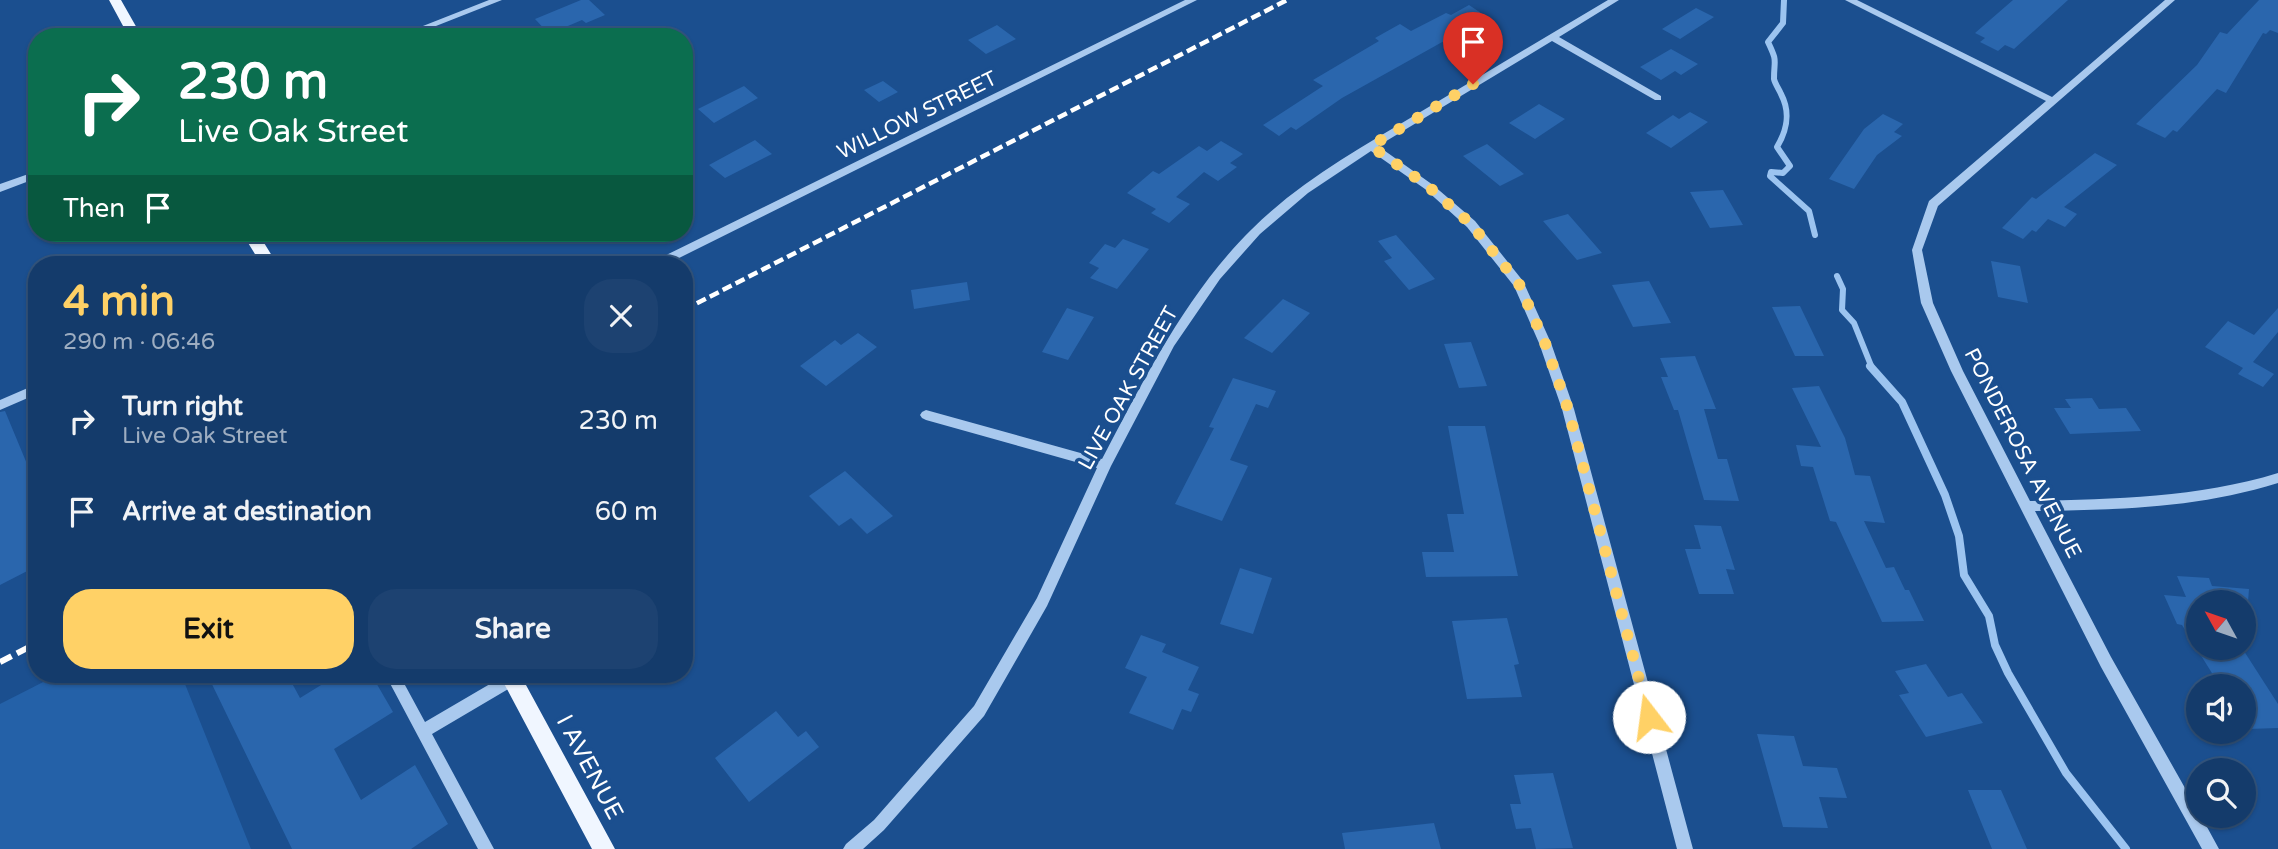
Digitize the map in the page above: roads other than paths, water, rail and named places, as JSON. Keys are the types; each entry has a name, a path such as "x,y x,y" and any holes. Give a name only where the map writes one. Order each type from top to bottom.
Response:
{"main road":[{"path":"115,0 131,28"},
{"name":"I AVENUE","path":"514,683 604,849"}],"street":[{"path":"423,28 497,0"},
{"name":"WILLOW STREET","path":"674,256 1192,0"},
{"name":"LIVE OAK STREET","path":"851,849 879,825 979,711 1042,602 1105,465 1170,343 1216,276 1256,231 1304,191 1371,146 1614,0"},
{"path":"1850,0 2051,100"},
{"name":"PONDEROSA AVENUE","path":"2170,0 1933,204 1917,250 1927,303 1957,371 2106,662 2211,849"},
{"path":"1552,37 1658,98"},
{"path":"1371,146 1429,187 1471,224 1519,284 1545,343 1568,409 1605,558 1685,849"},
{"path":"0,188 28,177"},
{"path":"0,405 28,393"},
{"path":"926,415 1105,465"},
{"path":"2026,506 2175,502 2250,488 2278,478"},
{"path":"398,683 486,849"},
{"path":"423,731 501,683"}],"waterway":[{"path":"1784,0 1783,23 1768,42 1774,57 1774,79 1787,115 1777,147 1790,166 1783,173 1771,172 1770,176 1809,211 1815,235"},
{"path":"1837,276 1843,289 1842,310 1854,323 1872,368"},
{"path":"1870,366 1902,402 1945,495 1959,536 1964,575 1989,616 1995,645 2008,673 2066,773 2126,849"}],"railway":[{"path":"693,305 1287,0"},
{"path":"0,662 28,648"}]}
